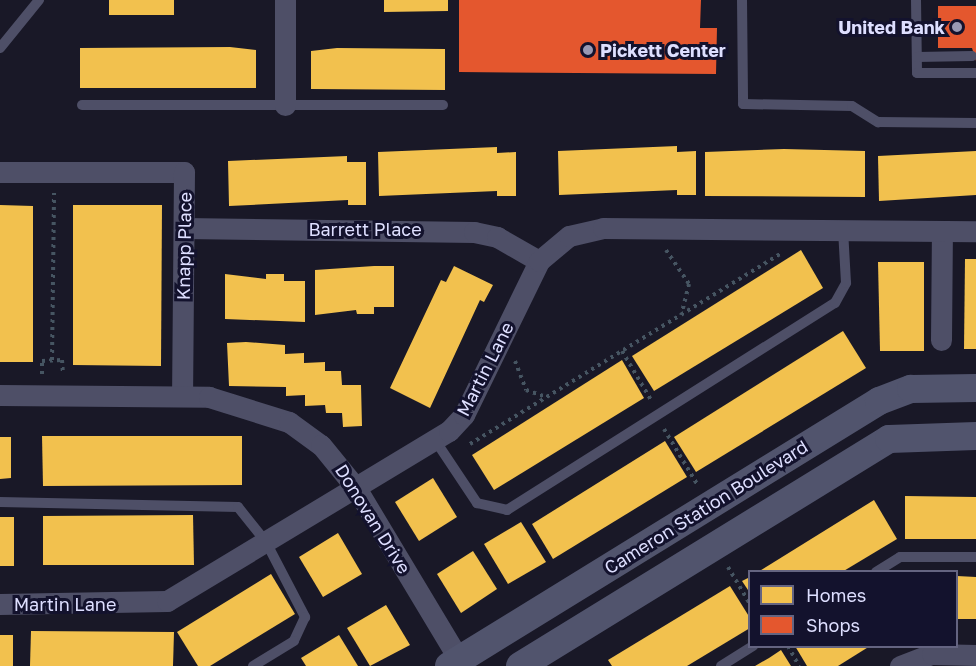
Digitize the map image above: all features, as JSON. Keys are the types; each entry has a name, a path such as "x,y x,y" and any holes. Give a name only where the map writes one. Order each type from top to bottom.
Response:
{"street":[{"path":"285,0 285,105"},
{"name":"Knapp Place","path":"0,172 184,172 182,396"},
{"name":"Barrett Place","path":"184,228 474,232 539,261"},
{"name":"Martin Lane","path":"0,604 156,604 266,542 435,440 464,415 539,261 553,245 588,230 646,228 976,231"},
{"path":"941,340 942,231"},
{"name":"Cameron Station Boulevard","path":"457,664 892,394 921,388 976,388"},
{"name":"Donovan Drive","path":"0,395 182,396 232,401 289,422 321,445 356,488 457,664"},
{"name":"Cameron Station Boulevard","path":"520,666 889,439 976,436"},
{"path":"900,666 919,651 976,655"}],"lane":[{"path":"0,48 39,0"},
{"path":"742,0 743,104 852,106 878,122 976,123"},
{"path":"916,0 917,74 976,73"},
{"path":"917,57 972,56"},
{"path":"82,105 443,105"},
{"path":"435,440 477,503 507,510 835,303 846,283 843,230"},
{"path":"0,502 225,503 249,514 304,609 305,623 294,640 253,666"},
{"path":"879,570 900,557 976,557"},
{"path":"721,666 750,648"}],"path":[{"path":"52,360 54,172"},
{"path":"646,228 687,278 681,315"},
{"path":"447,458 820,230"},
{"path":"509,323 518,377 526,390 546,397"},
{"path":"622,351 710,505"},
{"path":"42,361 63,360"},
{"path":"715,546 748,601"},
{"path":"789,648 799,666"}],"building: Homes":[{"path":"109,0 174,0 174,15 109,15"},
{"path":"384,0 448,0 448,11 384,12"},
{"path":"230,47 256,50 256,88 80,88 80,48"},
{"path":"337,48 445,49 445,90 311,89 311,51"},
{"path":"677,146 677,152 696,151 696,195 677,195 677,190 559,195 558,151"},
{"path":"497,147 497,153 516,152 516,196 497,196 497,191 379,196 378,152"},
{"path":"784,149 865,151 865,197 705,196 705,152"},
{"path":"976,151 976,195 879,201 878,156"},
{"path":"347,156 347,162 366,162 366,205 348,205 348,200 229,206 228,161"},
{"path":"0,205 33,206 33,362 0,362"},
{"path":"73,205 162,205 161,366 73,365"},
{"path":"801,250 823,288 654,391 632,356"},
{"path":"965,259 976,259 976,349 964,349"},
{"path":"878,262 924,262 924,351 880,351"},
{"path":"394,266 394,307 374,307 374,314 357,314 356,310 315,315 315,270"},
{"path":"454,266 493,285 484,302 480,300 430,408 390,388 441,280 446,282"},
{"path":"225,274 266,279 266,274 284,274 284,281 305,281 305,322 225,319"},
{"path":"843,331 866,368 696,472 674,437"},
{"path":"227,343 285,345 285,354 304,353 304,363 325,362 325,371 341,371 342,385 361,385 362,426 343,427 342,413 326,413 325,405 305,406 305,395 286,396 286,387 229,386"},
{"path":"622,360 644,398 494,490 472,455"},
{"path":"42,436 242,436 242,485 43,486"},
{"path":"0,437 11,437 11,478 0,479"},
{"path":"665,441 687,477 553,559 532,524"},
{"path":"433,478 457,517 419,541 395,502"},
{"path":"905,496 976,497 976,539 905,539"},
{"path":"874,500 897,539 845,570 761,570"},
{"path":"193,515 194,565 43,565 43,516"},
{"path":"0,517 14,517 14,566 0,566"},
{"path":"521,522 546,562 508,584 484,544"},
{"path":"338,533 362,574 323,597 299,557"},
{"path":"473,551 497,589 461,613 437,574"},
{"path":"271,574 295,614 210,666 198,666 177,632"},
{"path":"958,576 976,577 976,619 958,619"},
{"path":"748,578 748,590 742,581"},
{"path":"730,586 748,615 748,629 687,666 612,666 608,660"},
{"path":"386,605 410,645 370,666 347,628"},
{"path":"31,631 174,632 173,666 30,666"},
{"path":"0,635 13,635 13,666 0,666"},
{"path":"339,635 358,666 306,666 301,658"},
{"path":"796,648 867,648 838,666 807,666"},
{"path":"781,650 791,666 755,666 769,658"}],"building: Shops":[{"name":"Pickett Center","path":"459,0 701,0 700,28 717,28 716,74 459,72"},
{"name":"United Bank","path":"938,6 976,6 976,61 972,48 938,48"}],"place":[{"name":"United Bank","path":"957,27"},
{"name":"Pickett Center","path":"588,50"}]}
